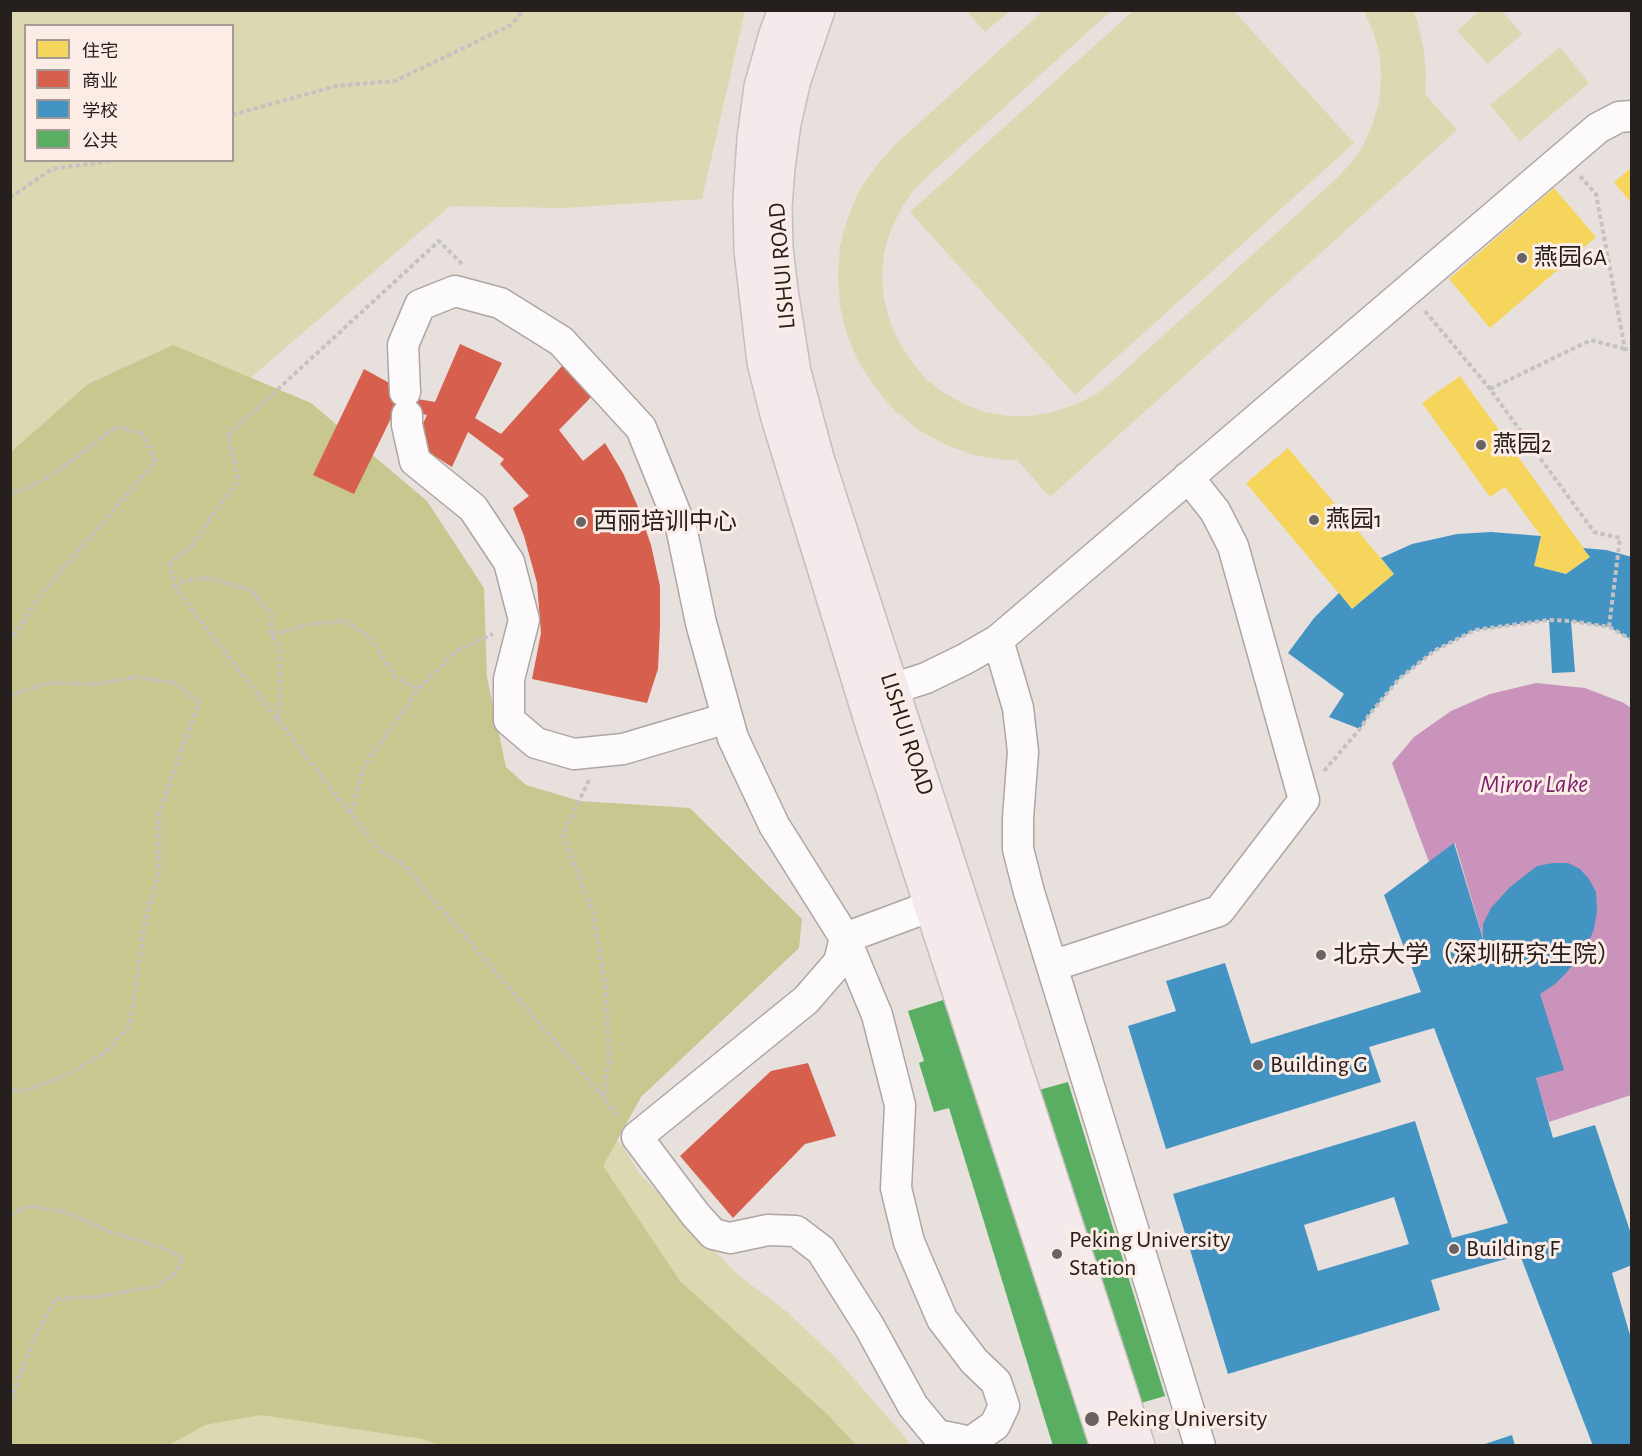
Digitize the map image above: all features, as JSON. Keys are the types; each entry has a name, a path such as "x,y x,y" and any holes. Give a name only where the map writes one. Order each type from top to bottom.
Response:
{"main road":[{"name":"LISHUI ROAD","path":"785,10 762,87 754,139 750,199 751,250 764,362 782,430 873,727 1107,1446"},
{"name":"LISHUI ROAD","path":"818,10 794,80 784,123 775,207 776,248 794,372 804,414 892,689 1138,1446"}],"street":[{"path":"892,689 926,678 998,640 1598,128 1618,117 1632,116"},
{"path":"727,718 623,749 574,754 536,743 509,720 509,679 524,620 509,562 473,508 415,461 407,425 403,345 420,305 455,291 500,303 561,341 641,428 681,527 701,623 733,738 774,825 845,938 877,1016 900,1105 896,1188 909,1242 942,1319 974,1361 996,1382 1004,1406 995,1425 971,1442 937,1435 913,1406 869,1326 821,1250 796,1231 768,1230 730,1238 713,1234 695,1214 637,1137 806,1000 839,962 845,938"},
{"path":"1052,966 1219,911 1304,800 1233,546 1215,511 1188,477"},
{"path":"998,640 1018,708 1023,752 1018,849 1029,892 1200,1446"},
{"path":"845,938 931,906"}],"path":[{"path":"234,114 336,86 395,81 511,25 524,10"},
{"path":"1564,157 1596,194 1626,350"},
{"path":"10,198 52,169 102,162"},
{"path":"470,272 439,241 228,435 238,481 192,546 170,563 175,588 379,850 403,864 637,1137"},
{"path":"1408,291 1490,389 1594,532 1620,538 1609,627"},
{"path":"1490,389 1591,340 1626,350 1632,348"},
{"path":"10,493 16,493 51,476 116,427 141,433 156,461 42,594 10,642"},
{"path":"175,588 183,581 208,578 251,590 272,615 271,635 279,645 278,720"},
{"path":"351,813 364,766 419,689 456,651 524,620"},
{"path":"1304,800 1312,785 1400,679 1434,651 1475,630 1549,620 1571,621 1609,627 1632,640"},
{"path":"271,635 312,624 345,621 371,638 396,678 419,689"},
{"path":"10,695 48,683 95,684 136,677 175,683 199,702 159,813 159,872 145,922 130,1025 106,1052 65,1076 24,1091 10,1090"},
{"path":"600,751 588,784 562,834 593,913 606,990 609,1059 603,1098"},
{"path":"10,1215 28,1206 62,1211 108,1231 160,1247 184,1258 176,1273 156,1286 96,1298 56,1299 36,1334 10,1401"}],"shaded area":[{"path":"1044,10 1111,11 912,192 890,232 884,254 882,277 884,299 899,342 911,361 926,379 944,393 985,412 1008,416 1031,416 1053,412 1095,395 1336,179 1352,162 1364,144 1379,101 1380,56 1364,11 1413,11 1424,49 1425,94 1457,130 1050,497 1017,460 974,455 946,445 919,430 895,411 876,389 859,363 847,335 840,306 838,276 840,246 848,217 860,189 877,165 896,144"},
{"path":"1501,10 1522,34 1488,64 1457,31 1480,11"},
{"path":"10,11 745,11 702,199 563,208 450,206 248,380 576,1092 624,1148 638,1172 739,1276 786,1311 835,1357 910,1445 11,1445"},
{"path":"967,11 1010,11 985,32"},
{"path":"1133,11 1234,11 1354,143 1075,395 910,212"},
{"path":"1560,47 1589,83 1520,141 1490,105"},
{"path":"173,345 311,403 427,501 484,588 487,677 506,767 526,785 580,801 690,808 802,919 799,948 641,1097 603,1166 680,1281 828,1415 856,1445 442,1446 422,1439 261,1415 205,1425 169,1445 11,1445 10,453 88,384"}],"water":[{"name":"Mirror Lake","path":"1536,683 1585,688 1631,708 1631,1095 1549,1122 1536,1079 1525,1081 1455,843 1429,862 1392,763 1414,737 1451,711 1490,694"}],"building: 住宅":[{"path":"1632,167 1632,204 1614,182"},
{"name":"燕园6A","path":"1554,188 1596,237 1490,328 1449,279"},
{"name":"燕园2","path":"1460,376 1590,557 1566,574 1534,566 1541,536 1505,487 1490,497 1422,403"},
{"name":"燕园1","path":"1288,448 1394,574 1352,609 1246,483"}],"building: 商业":[{"name":"西丽培训中心","path":"460,344 502,363 475,418 501,434 570,357 601,387 559,430 583,461 605,443 623,473 651,545 660,586 660,626 658,669 647,703 532,679 541,633 537,583 524,536 513,508 529,496 500,464 504,459 468,432 452,467 414,443 427,415 396,408 354,494 313,475 364,369 402,390 400,396 435,402"},
{"path":"808,1063 836,1136 805,1144 733,1218 680,1156 771,1071"}],"building: 学校":[{"path":"1491,532 1541,536 1534,566 1566,574 1590,557 1583,548 1606,550 1632,557 1632,640 1609,627 1571,621 1575,672 1552,673 1549,620 1475,630 1434,651 1399,679 1360,729 1329,717 1344,694 1288,653 1314,618 1339,593 1352,609 1394,574 1381,558 1412,544 1457,534"},
{"path":"1454,843 1483,939 1483,924 1491,908 1510,887 1537,866 1568,863 1580,869 1596,892 1597,911 1594,929 1588,944 1567,972 1540,994 1564,1070 1536,1078 1553,1138 1595,1125 1632,1237 1632,1265 1612,1273 1632,1342 1632,1446 1593,1446 1520,1255 1431,1280 1440,1310 1228,1374 1173,1194 1415,1121 1452,1238 1508,1223 1434,1028 1369,1047 1381,1082 1166,1149 1128,1026 1176,1011 1166,981 1225,963 1251,1044 1421,992 1384,895","holes":["1394,1197 1409,1244 1318,1271 1304,1225"]},
{"path":"1512,1435 1515,1446 1482,1446 1482,1445"}],"building: 公共":[{"name":"Peking University Station","path":"1004,981 1028,1093 1068,1082 1165,1396 1124,1408 1136,1446 1053,1446 949,1108 934,1112 919,1063 924,1061 908,1011"}],"place":[{"name":"燕园6A","path":"1522,258"},
{"name":"燕园2","path":"1481,445"},
{"name":"燕园1","path":"1314,520"},
{"name":"西丽培训中心","path":"581,522"},
{"name":"北京大学（深圳研究生院）","path":"1321,955"},
{"name":"Building G","path":"1258,1065"},
{"name":"Building F","path":"1454,1249"},
{"name":"Peking University Station","path":"1057,1254"},
{"name":"Peking University","path":"1092,1419"}]}
